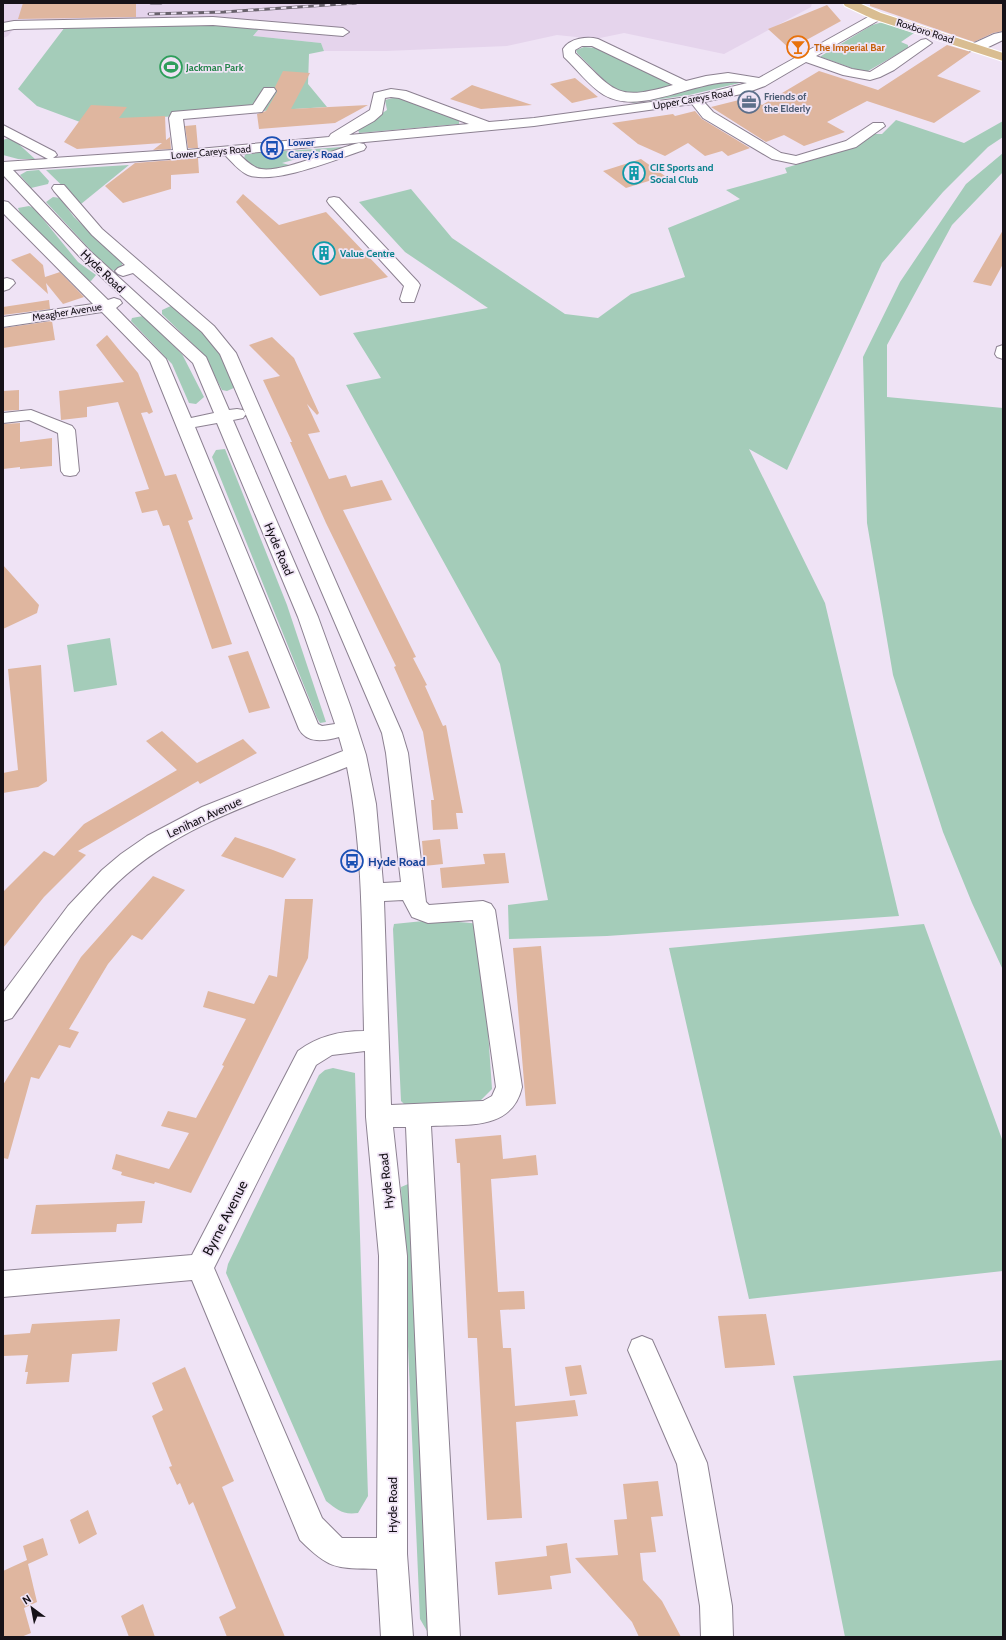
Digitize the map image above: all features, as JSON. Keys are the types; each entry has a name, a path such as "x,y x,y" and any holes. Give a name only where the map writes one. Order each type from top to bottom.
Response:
{"main road":[{"name":"Roxboro Road","path":"849,3 877,16 1003,58"}],"street":[{"name":"Upper Careys Road","path":"490,127 695,100 741,90 760,82 805,58 877,16"},
{"path":"6,25 213,21 311,31 343,32"},
{"path":"975,48 1002,36"},
{"path":"685,86 594,42 582,42 569,49 569,54 609,92 622,97 662,93 717,78 736,77 760,82"},
{"path":"805,58 858,74 870,76 882,71 926,43"},
{"path":"180,154 176,118 177,115 257,109 269,91"},
{"path":"330,141 377,112 379,96 391,93 401,94 490,127"},
{"path":"695,100 708,115 777,156 796,160 851,144 878,126"},
{"name":"Lower Careys Road","path":"3,166 228,151 490,127"},
{"path":"3,129 50,155"},
{"path":"228,151 247,168 255,172 268,173 298,167 360,146 365,144 364,138"},
{"name":"Hyde Road","path":"3,166 85,254 200,361 308,617 341,708 355,755 365,804 372,893 379,1117 393,1256 392,1554 397,1637"},
{"path":"59,188 97,232 208,329 228,353 392,734 397,754 415,906 420,913 428,914 483,910 509,1087 507,1099 499,1106 484,1112 379,1117"},
{"path":"334,201 412,285 408,299"},
{"path":"3,205 158,359 309,729 320,734 334,731"},
{"path":"109,276 136,267"},
{"name":"Meagher Avenue","path":"3,322 171,297"},
{"path":"185,424 253,410"},
{"path":"3,418 30,415 66,430 70,471"},
{"name":"Lenihan Avenue","path":"3,1011 75,916 97,890 128,860 161,837 201,816 355,755"},
{"path":"372,893 413,890"},
{"name":"Byrne Avenue","path":"3,1284 200,1268 307,1058 316,1050 330,1044 376,1041"},
{"path":"418,1116 444,1637"},
{"path":"200,1268 311,1529 330,1548 341,1553 392,1554"},
{"path":"642,1350 692,1463 716,1606 717,1637"}],"shaded area":[{"path":"3,3 812,3 811,7 724,54 624,33 595,39 557,35 507,46 386,51 324,51 321,43 253,36 259,29 211,24 14,28 8,36 3,38"}],"green space":[{"path":"883,22 914,33 901,42 908,45 908,48 868,71 860,71 821,57 872,25"},
{"name":"Jackman Park","path":"211,24 259,29 253,36 321,43 324,51 309,54 308,84 327,107 80,122 37,106 18,89 65,27"},
{"path":"584,47 597,48 673,84 670,87 628,95 615,91 577,53 576,50"},
{"path":"711,82 744,82 689,95 633,103 628,100"},
{"path":"397,97 459,119 459,124 359,133 358,129 387,110 385,100"},
{"path":"896,120 964,143 1003,121 1003,137 988,147 943,192 882,263 787,470 749,449 825,603 899,916 607,936 509,939 508,905 548,900 500,664 346,385 381,378 353,333 488,308 405,252 359,202 411,189 452,238 565,314 598,318 631,294 685,277 668,228 740,199 726,190 787,173 785,168 846,150 873,134 882,134"},
{"path":"11,137 35,159 18,159 3,155 3,140"},
{"path":"342,147 342,152 336,154 325,151 282,163 293,166 260,171 244,159 245,154"},
{"path":"1003,153 1003,172 952,225 887,345 887,397 1003,408 1003,970 972,903 943,832 893,675 867,523 863,357 900,282 966,184"},
{"path":"129,165 81,204 46,170"},
{"path":"39,170 49,181 48,184 31,188 20,175 27,171"},
{"path":"53,197 60,198 74,217 122,263 122,268 115,271 107,268 46,202"},
{"path":"29,206 34,208 78,262 96,275 91,281 84,280 20,213 18,208"},
{"path":"173,305 220,348 236,387 227,391 222,390 204,355 162,314 162,310"},
{"path":"143,316 182,354 204,397 196,404 189,403 172,364 131,321 132,318"},
{"path":"225,449 287,605 326,722 320,723 317,718 212,457 216,450"},
{"path":"110,638 117,685 74,692 67,645"},
{"path":"433,920 475,924 482,944 492,1089 479,1102 405,1105 401,1101 393,929 394,924"},
{"path":"924,924 1003,1142 1003,1271 749,1299 669,948"},
{"path":"333,1068 355,1073 368,1496 358,1513 340,1511 326,1501 226,1273 228,1264 319,1075 325,1070"},
{"path":"413,1182 437,1620 427,1631 420,1619 401,1187"},
{"path":"1003,1360 1003,1637 845,1637 793,1376"}],"building":[{"path":"23,3 136,3 136,17 18,19"},
{"path":"1003,3 1003,31 993,33 974,42 870,6 870,4"},
{"path":"827,5 841,21 790,49 768,29"},
{"path":"947,45 971,52 937,76 981,91 934,123 867,101 827,122 845,132 804,146 784,135 766,142 711,107 751,97 762,105 819,71 878,90"},
{"path":"283,71 310,73 291,109 368,105 335,123 259,129 257,114 266,111 277,92 275,87"},
{"path":"575,78 598,97 572,103 550,84"},
{"path":"472,85 532,105 481,109 450,99"},
{"path":"91,105 127,107 119,118 165,116 166,140 170,137 171,149 153,150 162,143 77,149 64,142"},
{"path":"695,111 702,119 750,148 728,156 722,151 705,156 688,143 665,156 638,144 612,123 673,114 675,116"},
{"path":"196,125 198,148 188,148 185,126"},
{"path":"198,158 199,173 171,175 171,189 123,203 105,186 135,163"},
{"name":"CIE Sports and Social Club","path":"641,159 665,176 626,188 603,171"},
{"name":"Value Centre","path":"243,194 279,225 326,212 388,277 320,296 236,202"},
{"path":"1003,230 1003,264 991,286 973,282"},
{"path":"30,253 43,265 45,277 60,272 84,297 63,304 46,283 48,294 11,260"},
{"path":"49,300 50,309 3,315 3,307"},
{"path":"52,321 55,340 3,348 3,328"},
{"path":"107,335 138,373 153,412 149,414 147,412 141,413 165,476 176,474 193,519 188,521 232,644 212,649 169,525 163,526 157,510 142,513 135,492 149,489 118,402 87,407 87,417 61,420 59,391 124,382 96,345"},
{"path":"272,337 294,358 319,413 317,415 307,404 320,432 308,434 329,479 346,475 351,487 382,480 392,500 343,510 416,657 413,658 427,685 425,686 443,726 446,725 463,813 456,813 458,829 433,830 431,800 434,800 423,732 394,667 396,666 326,523 290,442 292,442 263,380 280,376 249,345"},
{"path":"19,390 19,410 3,411 3,391"},
{"path":"20,423 20,442 52,438 52,466 3,469 3,424"},
{"path":"3,565 39,605 37,613 3,629"},
{"path":"248,651 270,708 249,713 228,656"},
{"path":"41,665 47,781 38,787 3,793 3,773 18,770 8,669"},
{"path":"162,731 197,763 243,739 257,753 200,784 198,781 78,851 86,855 44,897 3,948 3,892 44,851 54,856 84,824 177,770 146,741"},
{"path":"235,837 296,859 283,878 221,856"},
{"path":"440,839 443,864 424,866 422,841"},
{"path":"505,853 509,883 442,888 440,868 485,864 483,854"},
{"path":"153,876 185,890 142,940 132,935 108,964 69,1029 79,1032 70,1048 59,1045 39,1079 31,1077 8,1159 3,1158 3,1085 81,957"},
{"path":"285,899 313,899 308,958 191,1193 155,1182 154,1184 121,1175 122,1172 112,1169 116,1154 169,1169 189,1133 161,1126 168,1111 196,1118 224,1066 222,1065 246,1019 203,1007 208,991 254,1004 269,975 277,977"},
{"path":"541,946 556,1104 526,1106 513,948"},
{"path":"501,1135 503,1159 536,1155 538,1175 491,1179 498,1292 524,1291 525,1309 500,1310 503,1348 511,1348 515,1406 575,1400 578,1416 516,1422 522,1518 487,1520 477,1338 468,1338 460,1163 457,1163 455,1139"},
{"path":"145,1201 142,1223 117,1224 116,1232 31,1234 36,1205"},
{"path":"766,1314 775,1365 725,1368 718,1316"},
{"path":"120,1319 117,1351 72,1354 69,1382 26,1384 28,1372 25,1372 28,1355 3,1356 3,1335 30,1333 32,1324"},
{"path":"581,1365 587,1394 570,1396 565,1367"},
{"path":"185,1367 234,1481 222,1487 285,1637 227,1637 219,1617 236,1608 193,1502 189,1505 180,1483 177,1485 169,1467 172,1466 152,1416 163,1410 152,1383"},
{"path":"658,1481 663,1516 651,1517 656,1552 640,1553 643,1580 662,1601 681,1637 639,1637 632,1622 575,1558 618,1555 614,1520 627,1519 623,1484"},
{"path":"88,1510 97,1534 79,1544 70,1520"},
{"path":"43,1538 48,1555 28,1564 37,1602 24,1608 31,1633 21,1637 3,1637 3,1571 27,1560 23,1546"},
{"path":"567,1543 571,1573 550,1576 552,1589 498,1595 495,1562 547,1556 546,1546"},
{"path":"143,1604 155,1637 129,1637 121,1616"}],"railway":[{"path":"151,3 161,3"},
{"path":"149,14 224,12 356,3"}],"place":[{"name":"The Imperial Bar","path":"798,47"},
{"name":"Jackman Park","path":"171,67"},
{"name":"Friends of the Elderly","path":"749,102"},
{"name":"Lower Carey's Road","path":"272,148"},
{"name":"CIE Sports and Social Club","path":"634,173"},
{"name":"Value Centre","path":"324,253"},
{"name":"Hyde Road","path":"352,861"}]}
